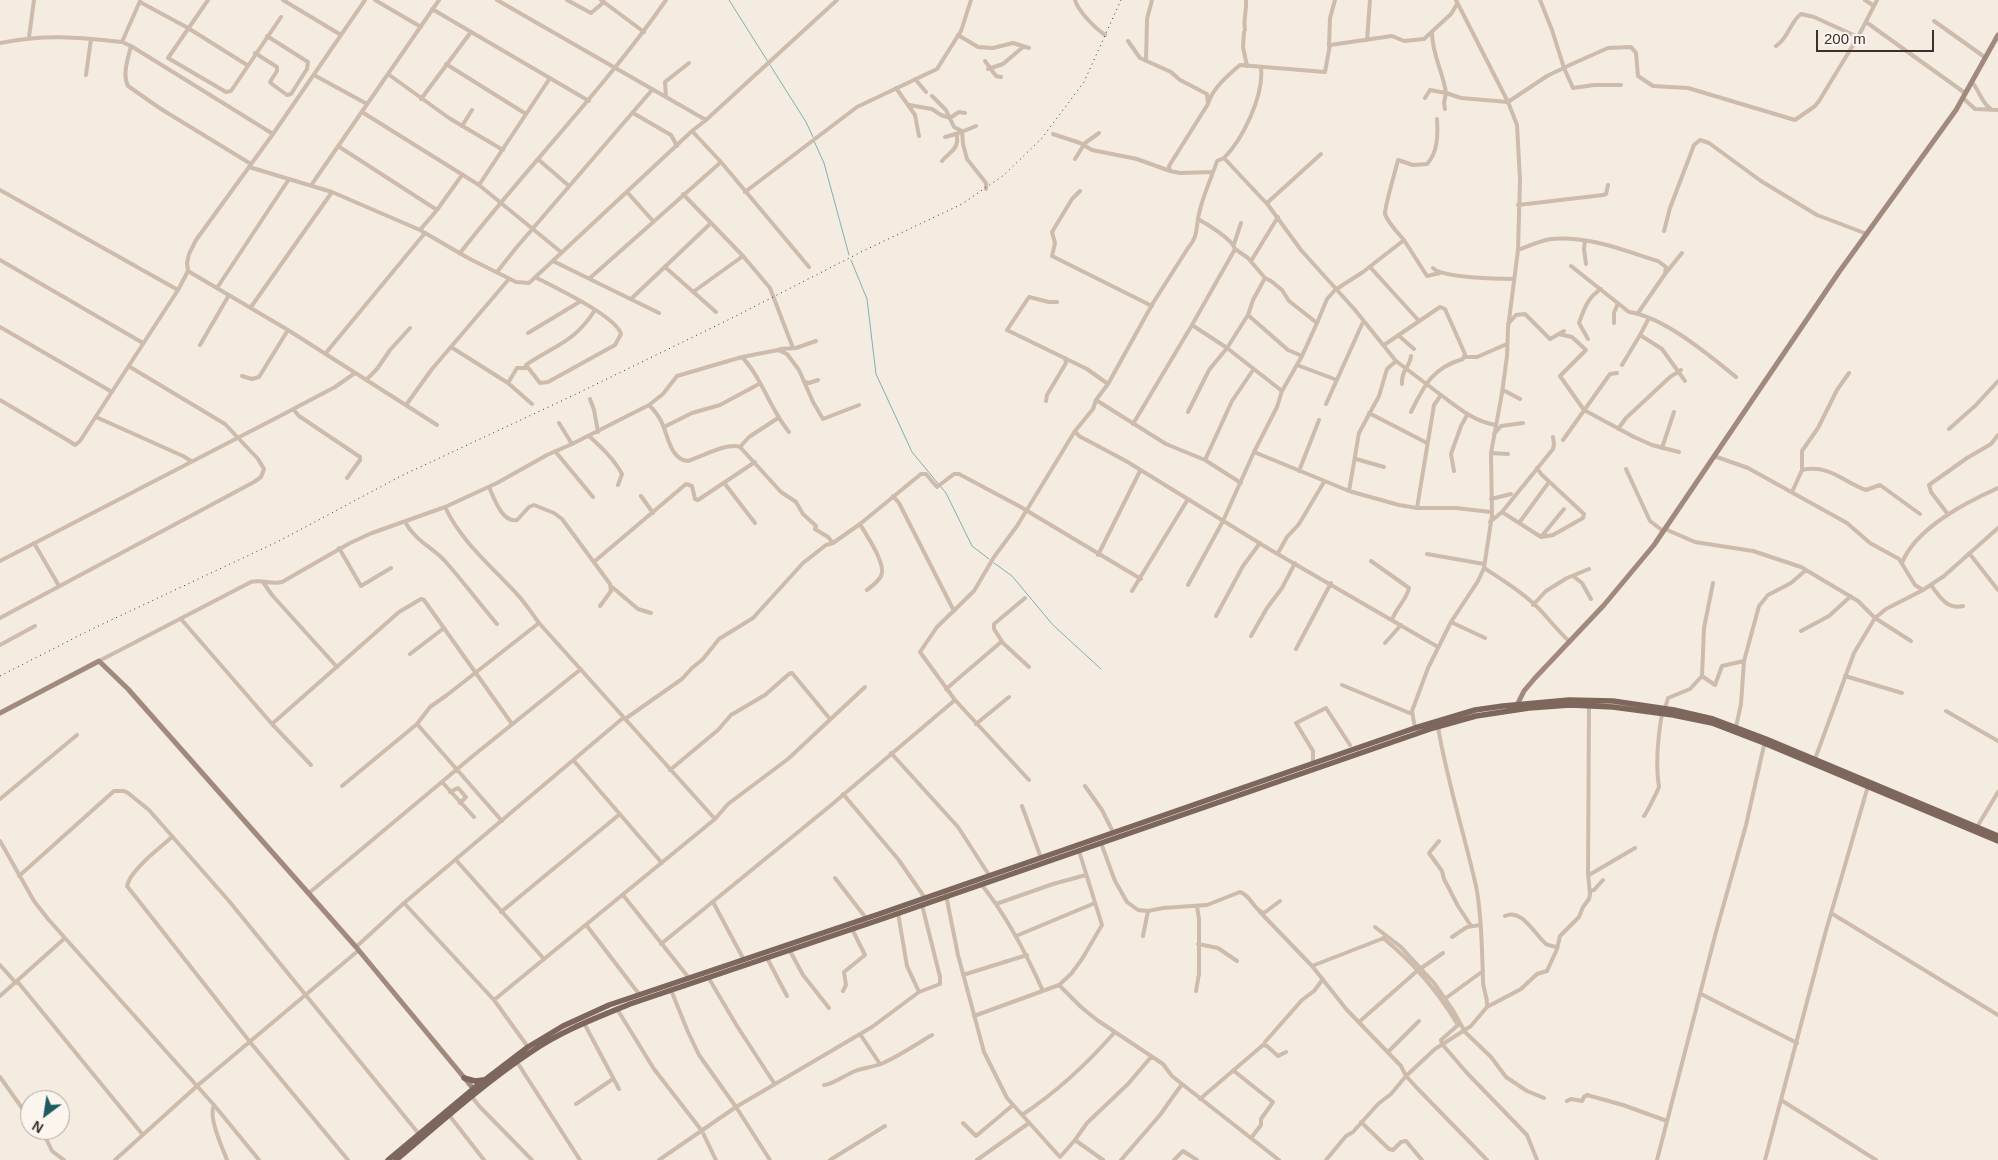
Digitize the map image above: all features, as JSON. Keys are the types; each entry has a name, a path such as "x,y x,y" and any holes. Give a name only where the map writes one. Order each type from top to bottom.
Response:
{"main road":[{"path":"396,1160 474,1093 485,1079 528,1047 572,1022 639,994 925,898 981,884 1438,727 1516,707 1569,700 1613,701 1713,719 1998,836"},
{"path":"388,1160 419,1134 517,1062 557,1036 617,1009 922,905 989,876 1113,832 1415,728 1475,710 1570,705 1613,706 1664,711 1712,723 1815,759 1998,841"},
{"path":"464,1078 475,1081 485,1079"}],"street":[{"path":"29,37 34,0"},
{"path":"208,0 169,55 169,59 228,92 280,17"},
{"path":"283,0 341,35"},
{"path":"0,400 75,444 80,441 130,367 143,343 178,290 188,271 189,254 196,240 273,134 365,0"},
{"path":"375,0 421,27"},
{"path":"312,184 439,0"},
{"path":"497,0 706,120"},
{"path":"567,0 592,13 604,2 610,0"},
{"path":"460,253 500,202 589,101 644,32 666,0"},
{"path":"131,46 126,74 128,86 250,165 289,179 312,184 420,230 509,279 524,284 553,261 692,131 837,0"},
{"path":"745,192 856,107 937,69 951,50 969,11 971,0"},
{"path":"1075,0 1077,7 1105,35"},
{"path":"1146,61 1147,19 1152,0"},
{"path":"1246,0 1247,10 1243,23 1245,31 1243,47 1247,66"},
{"path":"1170,171 1169,166 1208,104 1210,97 1240,65 1325,72 1329,46 1330,18 1335,0"},
{"path":"1366,40 1370,0"},
{"path":"1540,0 1564,68 1574,88 1594,85 1621,85"},
{"path":"1865,0 1874,6"},
{"path":"1425,98 1430,90 1461,98 1508,102 1564,68 1608,48 1631,47 1636,53 1638,76 1652,86 1688,88 1795,120 1819,101 1858,37 1877,0"},
{"path":"122,42 140,1 247,65"},
{"path":"604,2 644,32"},
{"path":"1329,46 1392,36 1404,41 1424,39 1451,14 1456,2"},
{"path":"1415,728 1412,714 1425,676 1438,646 1451,622 1478,581 1484,566 1489,541 1491,512 1491,453 1503,390 1508,324 1518,250 1520,180 1517,125 1508,102 1456,2"},
{"path":"432,9 589,101"},
{"path":"1776,46 1784,39 1797,17 1803,14 1858,37"},
{"path":"1934,21 1986,58"},
{"path":"1866,22 1964,96 1975,109 1996,110"},
{"path":"421,99 471,32"},
{"path":"1432,33 1432,42 1445,81 1445,109"},
{"path":"958,35 978,47 998,48 1013,43 1029,48"},
{"path":"1516,707 1524,691 1623,583 1664,530 1964,96 1998,35"},
{"path":"0,43 29,37 51,36 122,42 273,134"},
{"path":"254,54 277,68 270,82 285,94 291,94 307,69 308,62 267,36"},
{"path":"86,75 91,39"},
{"path":"1128,41 1140,58 1171,72 1180,80 1207,94 1208,104"},
{"path":"989,68 1003,64 1023,47"},
{"path":"985,61 996,76 1001,77"},
{"path":"666,98 665,82 689,63"},
{"path":"446,64 526,114"},
{"path":"1029,780 955,700 920,652 931,635 974,591 994,557 1017,526 1075,431 1093,409 1096,400 1108,384 1152,306 1193,242 1197,234 1198,219 1217,161 1224,158 1245,130 1251,111 1260,94 1261,68"},
{"path":"388,74 421,99 503,150"},
{"path":"314,75 367,104"},
{"path":"480,185 550,78"},
{"path":"915,79 926,92"},
{"path":"1972,82 1982,96 1986,106 1996,110"},
{"path":"896,88 909,105 917,122 919,136"},
{"path":"497,272 652,90"},
{"path":"932,96 943,106 954,127 962,131"},
{"path":"909,105 932,109 950,118"},
{"path":"462,126 472,110"},
{"path":"362,112 480,185 561,252"},
{"path":"950,118 959,112 965,113"},
{"path":"633,113 671,135 677,146"},
{"path":"1437,119 1436,147 1427,164 1413,165 1398,160 1386,206 1386,214 1427,276 1440,273 1480,278 1514,279"},
{"path":"945,136 957,134 976,126"},
{"path":"692,131 721,162 809,267"},
{"path":"962,131 967,158 986,184 986,189"},
{"path":"1075,159 1084,146 1099,133"},
{"path":"942,161 944,157 952,152 957,142 957,134"},
{"path":"1053,134 1110,155 1137,159 1170,171 1180,173 1213,172"},
{"path":"1664,231 1694,145 1700,140 1709,143 1761,181 1817,215 1867,234"},
{"path":"338,146 437,210"},
{"path":"1267,203 1321,154"},
{"path":"1224,158 1267,203 1301,250 1355,310 1396,361 1467,415 1478,421 1495,425"},
{"path":"539,160 569,186"},
{"path":"590,278 721,162"},
{"path":"420,230 462,175"},
{"path":"217,288 289,179"},
{"path":"1518,205 1603,195 1606,194 1608,185"},
{"path":"0,190 178,290"},
{"path":"1080,191 1072,199 1052,232 1055,243 1052,256 1152,306"},
{"path":"250,307 332,192"},
{"path":"627,192 653,221"},
{"path":"683,194 743,256 770,288 793,348"},
{"path":"1251,262 1278,217"},
{"path":"1198,219 1214,228 1251,262 1265,278 1282,290 1289,301 1318,323"},
{"path":"631,299 711,223"},
{"path":"1133,424 1192,325 1234,247 1241,223"},
{"path":"325,354 424,233"},
{"path":"1518,250 1552,239 1585,241 1658,260 1666,267 1664,274"},
{"path":"1188,585 1223,521 1254,452 1277,407 1282,391 1302,356 1327,300 1335,290 1404,240"},
{"path":"1585,241 1586,264"},
{"path":"1638,313 1664,274 1682,253"},
{"path":"693,292 743,256"},
{"path":"0,260 143,343"},
{"path":"553,261 659,313"},
{"path":"1370,266 1418,321"},
{"path":"1572,266 1629,312 1638,313 1667,327 1696,345 1736,377"},
{"path":"664,267 716,312"},
{"path":"1433,268 1440,273"},
{"path":"188,271 288,330 436,425"},
{"path":"535,277 595,310 620,330 621,336 615,345 545,384 540,383 527,368 526,364 572,338 588,321 595,310"},
{"path":"1188,412 1209,370 1227,348 1248,315 1253,300 1265,278"},
{"path":"406,405 432,369 509,279"},
{"path":"1588,339 1579,323 1587,301 1594,293 1601,289"},
{"path":"200,345 229,296"},
{"path":"1057,302 1029,297 1007,330 1095,374 1108,384"},
{"path":"528,333 581,301"},
{"path":"1614,323 1614,313 1618,303"},
{"path":"1384,345 1440,307 1443,308 1464,357"},
{"path":"1508,324 1516,315 1525,314 1550,339 1564,331"},
{"path":"1248,315 1288,350 1302,356"},
{"path":"1622,365 1649,318"},
{"path":"1326,404 1363,322"},
{"path":"1192,325 1227,348 1282,391"},
{"path":"0,327 112,392"},
{"path":"366,380 410,328"},
{"path":"242,376 252,379 259,377 288,330"},
{"path":"1559,334 1572,337 1586,350 1560,376 1584,410 1634,438 1680,452"},
{"path":"1398,335 1414,349"},
{"path":"1640,335 1662,349 1680,370 1686,381"},
{"path":"0,713 251,582 276,584 282,582 339,548 372,532 445,507 554,451 598,432 649,405 663,394 677,376 742,357 796,348 816,340"},
{"path":"1411,412 1425,384 1449,364 1464,357 1477,357 1507,344"},
{"path":"451,347 508,383 532,404"},
{"path":"778,350 790,357 805,382 812,402 823,419 859,405"},
{"path":"1402,384 1401,376 1404,368 1411,360 1411,356"},
{"path":"742,357 750,365 778,418 789,432"},
{"path":"1046,402 1047,395 1066,363 1065,358"},
{"path":"1349,491 1359,434 1379,396 1387,369 1396,361"},
{"path":"1297,365 1337,380"},
{"path":"0,618 261,477 264,471 263,466 238,437 219,420 130,367"},
{"path":"508,383 517,368 527,368"},
{"path":"1205,460 1232,401 1253,370"},
{"path":"1618,429 1635,410 1680,370"},
{"path":"1563,440 1610,374 1617,372"},
{"path":"0,561 293,410 355,373"},
{"path":"1792,492 1802,470 1802,451 1818,428 1837,390 1849,373"},
{"path":"805,382 809,383 818,380"},
{"path":"1949,429 1975,406 1998,381"},
{"path":"664,427 692,413 720,405 760,384"},
{"path":"1503,390 1520,399"},
{"path":"1417,508 1421,491 1426,443 1434,405 1441,395"},
{"path":"590,399 598,432"},
{"path":"1096,400 1180,451 1205,460 1240,483"},
{"path":"649,405 658,416 678,458 686,461 713,451 736,446 740,447 782,492 796,502 803,514 816,526 815,529 828,537 833,543"},
{"path":"293,410 360,457 360,460 347,478"},
{"path":"1662,448 1674,412"},
{"path":"1369,413 1426,443"},
{"path":"1454,471 1451,454 1467,415"},
{"path":"96,417 183,456 191,462"},
{"path":"740,447 749,437 778,418"},
{"path":"1299,471 1319,420"},
{"path":"559,423 572,444"},
{"path":"1494,434 1501,426 1523,423"},
{"path":"1075,431 1079,436 1438,646"},
{"path":"1947,513 1931,492 1930,485 1966,458 1985,448 1998,434"},
{"path":"589,436 619,468 622,474 618,484"},
{"path":"1490,522 1502,512 1553,449 1553,437"},
{"path":"554,451 593,497"},
{"path":"1254,452 1324,482 1399,505 1417,508 1456,508 1491,512"},
{"path":"1491,453 1508,454"},
{"path":"1714,456 1748,468 1847,523 1870,543 1899,559 1915,585 1923,590"},
{"path":"1356,459 1384,467"},
{"path":"595,561 686,484 692,486 695,498 698,500 725,484 754,462"},
{"path":"1502,512 1542,537 1553,535 1584,516 1537,468"},
{"path":"1626,469 1650,521 1664,530 1695,542 1753,551 1806,570 1851,596 1862,604 1875,618 1911,641"},
{"path":"1802,470 1818,469 1832,472 1866,490 1880,485 1920,514"},
{"path":"1098,555 1140,471"},
{"path":"115,1160 197,1086 305,996 404,903 624,718 682,679 719,640 753,618 803,563 826,545 833,543 860,524 924,473 937,487 954,474 959,474 1141,579"},
{"path":"1278,553 1287,537 1299,524 1324,482"},
{"path":"1519,523 1549,482"},
{"path":"725,484 755,523"},
{"path":"489,486 504,516 510,520 517,520 529,507 534,505 559,516 595,561 612,587 638,608 651,613"},
{"path":"1902,563 1905,556 1925,533 1947,513 1998,488"},
{"path":"1491,499 1511,494"},
{"path":"641,496 653,512"},
{"path":"893,496 899,503 954,611"},
{"path":"1132,591 1188,499"},
{"path":"445,507 460,533 516,592 539,623 715,819"},
{"path":"1542,537 1564,509"},
{"path":"405,522 412,534 434,550 446,563 497,624"},
{"path":"860,524 880,560 882,569 879,579 867,590"},
{"path":"1815,759 1854,653 1875,618 1886,609 1923,590 1944,576 1998,528"},
{"path":"34,543 59,586"},
{"path":"1216,616 1243,566 1260,543"},
{"path":"339,548 361,586 391,568"},
{"path":"1969,553 1998,590"},
{"path":"1427,554 1484,566 1516,589 1570,642"},
{"path":"1899,559 1905,556"},
{"path":"1372,561 1409,588 1408,594 1395,611 1392,620"},
{"path":"1251,636 1267,608 1282,588 1295,563"},
{"path":"1533,605 1546,591 1589,569"},
{"path":"1736,727 1741,704 1744,661 1759,606 1768,596 1791,583 1806,570"},
{"path":"1573,576 1582,583 1591,599"},
{"path":"263,582 272,595 337,667"},
{"path":"1296,649 1331,583"},
{"path":"1644,816 1648,812 1650,802 1659,787 1657,776 1658,740 1668,698 1694,687 1702,676 1704,628 1713,583"},
{"path":"1914,594 1915,585"},
{"path":"1930,585 1946,604 1955,607 1963,606"},
{"path":"600,606 612,587"},
{"path":"1800,631 1829,616 1851,596"},
{"path":"1025,598 994,624 994,630 1003,643 1029,667"},
{"path":"272,724 399,612 419,599 424,600 512,724"},
{"path":"181,619 272,724 311,765"},
{"path":"1451,622 1485,638"},
{"path":"342,786 417,724 430,707 539,623"},
{"path":"1386,643 1401,625"},
{"path":"0,645 35,626"},
{"path":"410,654 444,628"},
{"path":"946,689 1001,642 1003,643"},
{"path":"99,661 128,689 309,893 464,1078 474,1093 480,1107 532,1160"},
{"path":"1702,676 1715,685 1722,666 1744,661"},
{"path":"309,893 581,669"},
{"path":"670,770 718,730 731,714 765,695 792,673 830,719"},
{"path":"1845,676 1902,693"},
{"path":"1342,685 1412,714"},
{"path":"494,1000 587,926 715,819 728,804 788,759 866,687"},
{"path":"976,724 1009,697"},
{"path":"661,944 955,700"},
{"path":"1326,1160 1346,1136 1378,1104 1391,1094 1406,1076 1434,1049 1471,1026 1487,1007 1521,989 1537,974 1548,971 1560,936 1579,917 1589,899 1589,706"},
{"path":"1313,764 1313,751 1296,723 1326,708 1350,745"},
{"path":"1946,711 1998,741"},
{"path":"417,724 502,821"},
{"path":"1438,727 1449,784 1471,862 1480,913 1483,983 1488,997 1487,1007"},
{"path":"0,799 77,735"},
{"path":"1657,1160 1746,825 1765,741"},
{"path":"891,753 958,827 989,876"},
{"path":"574,761 662,863"},
{"path":"442,782 474,817"},
{"path":"1765,1160 1831,913 1869,784"},
{"path":"1085,786 1102,810 1113,832"},
{"path":"450,792 458,788 462,790 466,797 460,803"},
{"path":"19,876 114,792 126,791 140,800 229,901 419,1134"},
{"path":"1977,827 1998,792"},
{"path":"843,794 898,859 925,898"},
{"path":"1022,806 1041,858"},
{"path":"501,912 620,814"},
{"path":"172,837 129,878 127,886 250,1042 348,1160"},
{"path":"0,841 34,902 214,1105 259,1160"},
{"path":"1439,841 1429,853 1442,871 1444,879 1458,906 1471,926"},
{"path":"1100,843 1115,881 1127,902 1138,910 1148,911 1216,903 1240,892 1249,897 1260,912 1312,966 1347,1010 1401,1066 1406,1076 1452,1126 1487,1160"},
{"path":"1588,874 1635,848"},
{"path":"974,1016 1059,985 1071,974 1101,928 1102,924 1078,851"},
{"path":"456,860 544,959"},
{"path":"996,904 1053,884 1086,875"},
{"path":"835,878 866,918"},
{"path":"1590,891 1594,890 1603,880"},
{"path":"981,884 1016,936 1043,991"},
{"path":"946,893 963,975 984,1052 1003,1092 1059,1159 1087,1123 1128,1084 1151,1057"},
{"path":"623,896 690,978"},
{"path":"1260,912 1265,912 1280,900"},
{"path":"713,902 744,960"},
{"path":"404,903 494,1000 528,1047"},
{"path":"1016,936 1094,903"},
{"path":"659,1160 774,1083 860,1034 919,992 939,985 941,982 922,905"},
{"path":"1196,991 1199,974 1199,919 1197,906"},
{"path":"1143,936 1148,911"},
{"path":"898,913 907,966 919,992"},
{"path":"1831,913 1998,1015"},
{"path":"1505,916 1509,914 1517,916 1539,934 1547,945 1557,947"},
{"path":"1452,937 1471,926 1480,924"},
{"path":"587,926 639,994"},
{"path":"1375,927 1446,998 1464,1030 1491,1057 1506,1077 1527,1091 1544,1098"},
{"path":"843,991 846,985 844,972 865,955 852,929"},
{"path":"1312,966 1386,937"},
{"path":"0,996 65,938"},
{"path":"1198,944 1218,948 1236,961"},
{"path":"790,950 803,975 829,1008"},
{"path":"1359,1022 1418,970 1443,953"},
{"path":"963,975 1026,955"},
{"path":"767,958 787,996"},
{"path":"0,966 16,982 143,1135"},
{"path":"1418,970 1458,1025 1444,1036 1441,1040 1442,1044 1527,1135 1537,1160"},
{"path":"1446,998 1483,972"},
{"path":"708,977 774,1083"},
{"path":"1265,1042 1302,1000 1314,991 1323,979"},
{"path":"1059,985 1080,1006 1114,1033 1163,1064 1172,1076 1200,1099 1280,1160"},
{"path":"671,990 699,1055 736,1107 770,1160"},
{"path":"1701,994 1797,1043"},
{"path":"617,1009 654,1070 702,1131 716,1160"},
{"path":"1388,1052 1419,1022"},
{"path":"584,1023 620,1089"},
{"path":"1022,1115 1053,1094 1080,1070 1114,1033"},
{"path":"860,1034 880,1064"},
{"path":"824,1085 830,1084 838,1078 846,1077 855,1071 880,1064 932,1035"},
{"path":"1200,1099 1263,1046 1267,1046 1278,1056 1286,1052"},
{"path":"517,1062 579,1159"},
{"path":"1234,1071 1273,1102 1261,1120 1261,1125 1251,1138"},
{"path":"0,1077 20,1105"},
{"path":"576,1104 613,1079"},
{"path":"1121,1160 1160,1115 1182,1084"},
{"path":"1567,1101 1571,1099 1582,1101 1584,1096 1587,1095 1623,1105 1667,1122"},
{"path":"1781,1100 1876,1160"},
{"path":"214,1105 212,1112 214,1121 227,1160"},
{"path":"963,1123 976,1136 1013,1105"},
{"path":"449,1115 484,1160"},
{"path":"1361,1122 1389,1149 1393,1150 1401,1142 1406,1141 1422,1160"},
{"path":"977,1160 1029,1123"},
{"path":"830,1160 885,1126"},
{"path":"47,1140 52,1151 64,1160"},
{"path":"1075,1140 1103,1160"},
{"path":"1174,1160 1183,1150 1197,1160"}],"waterway":[{"path":"729,0 806,122 813,137"},
{"path":"814,141 824,163 849,255"},
{"path":"851,260 867,299 876,374 912,452 946,493 972,546 989,559"},
{"path":"994,563 1012,576 1053,625 1101,669"}],"railway":[{"path":"0,676 90,630 279,541 401,476 572,396 730,319 863,251 962,204 1004,175 1042,138 1084,82 1121,0"}]}
